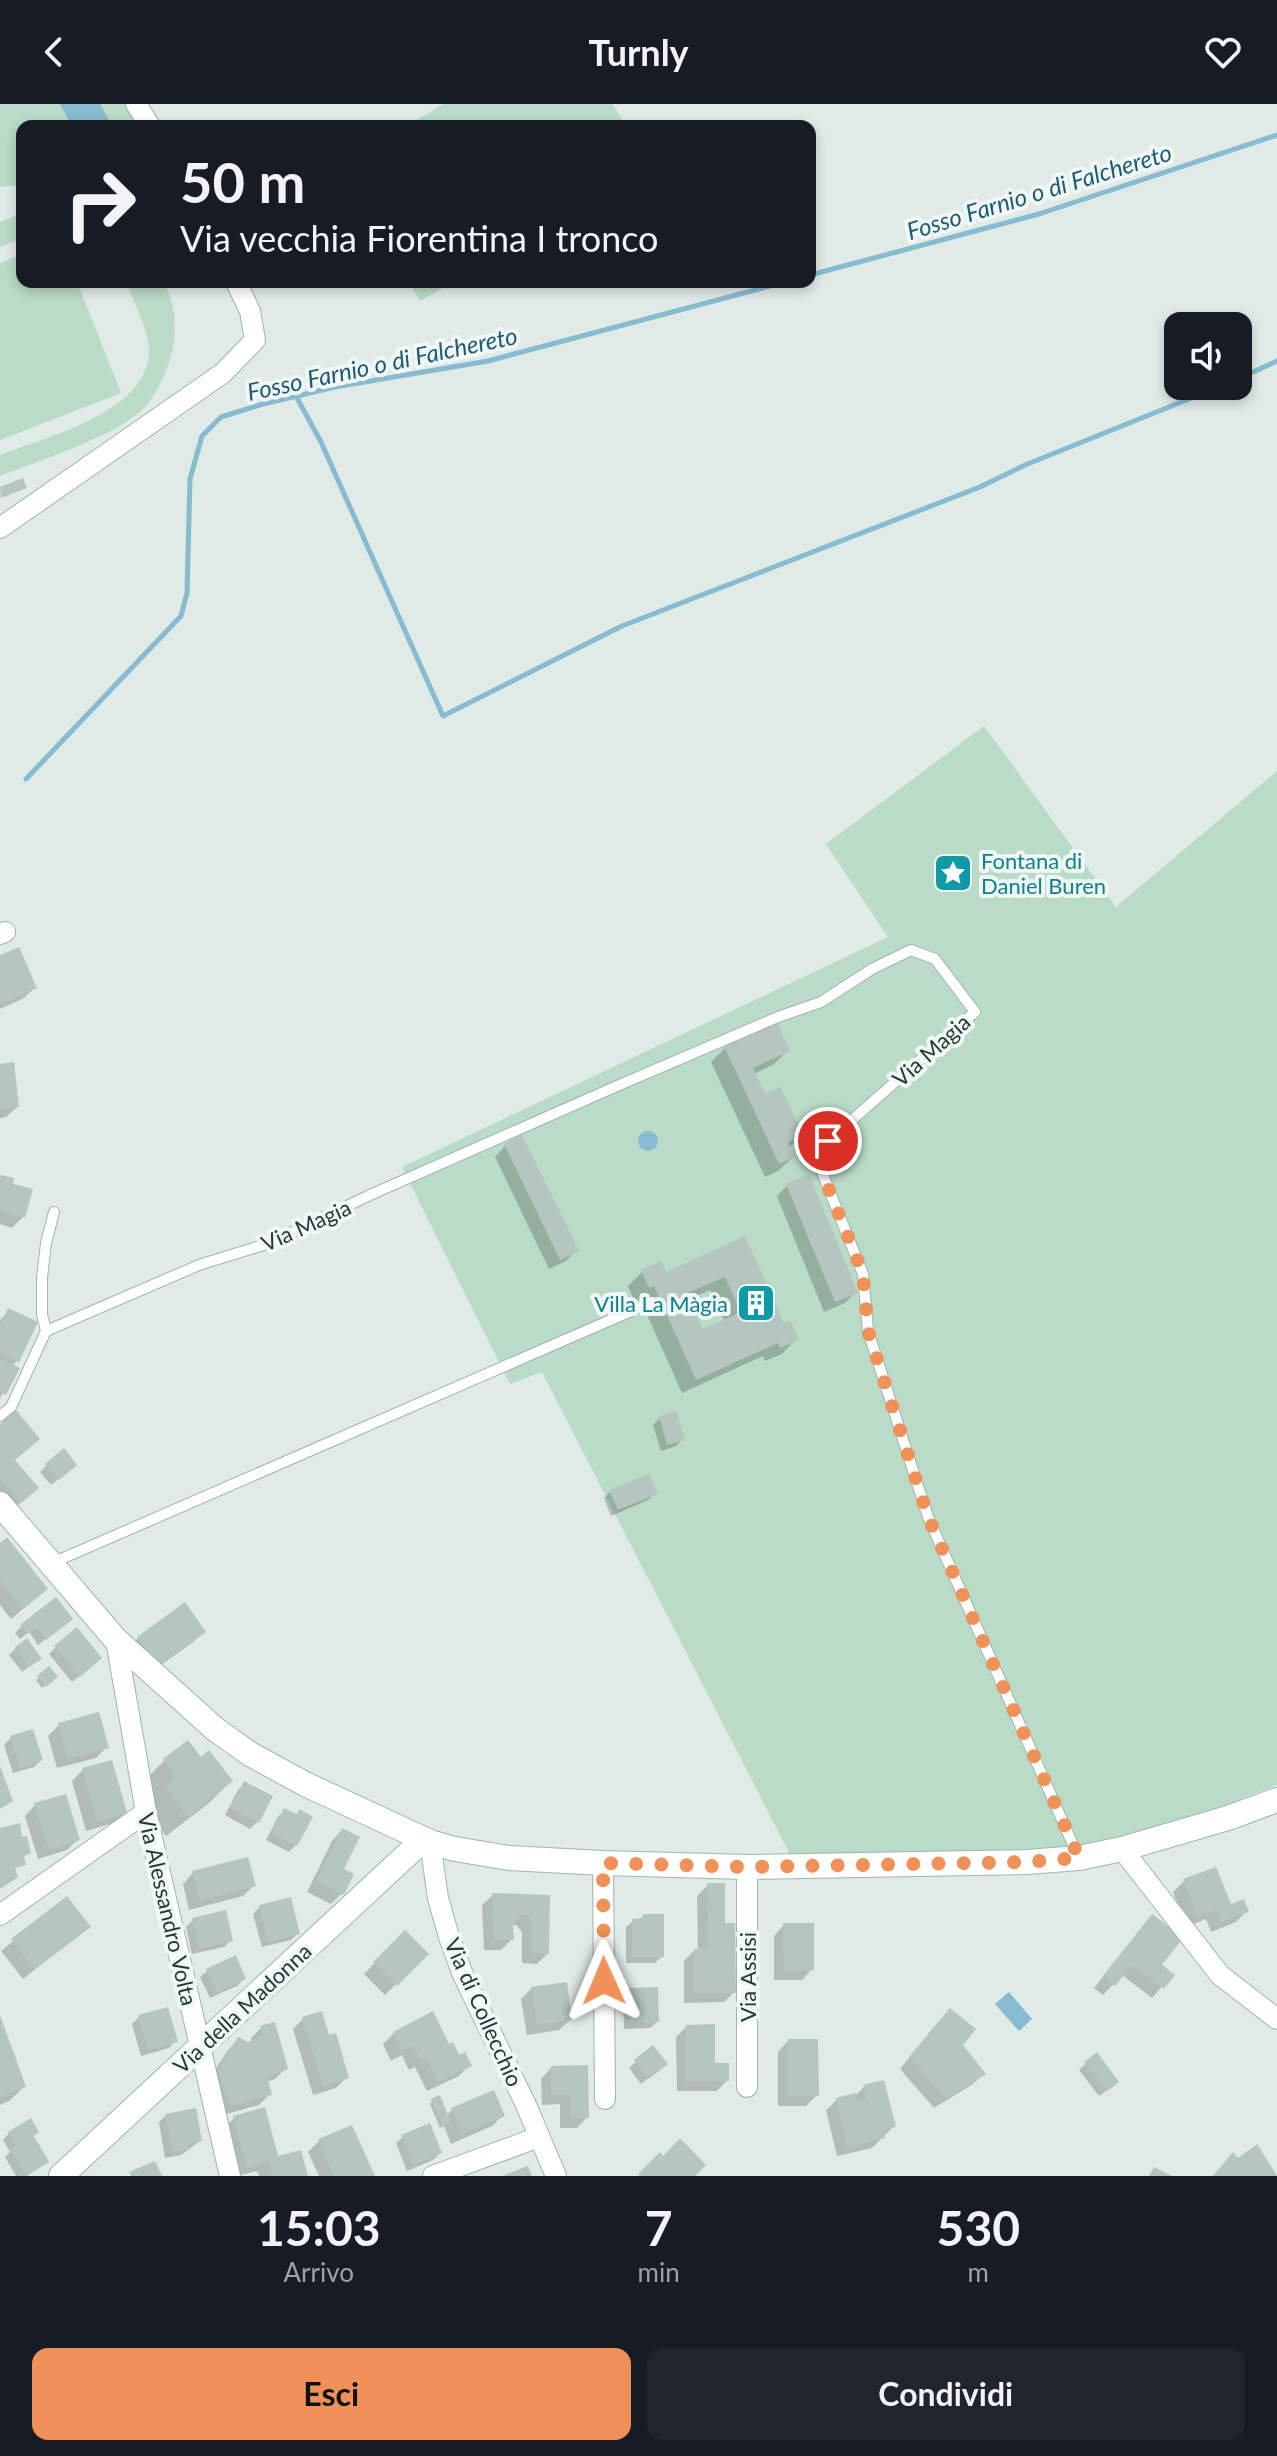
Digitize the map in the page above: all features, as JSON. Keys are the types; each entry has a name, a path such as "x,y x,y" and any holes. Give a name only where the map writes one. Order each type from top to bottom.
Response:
{"street":[{"path":"0,528 223,373 255,340 250,311 239,288"},
{"path":"0,1504 116,1640 215,1729 250,1754 305,1784 427,1841 482,1855 603,1863 747,1867 1027,1862 1079,1858 1122,1849 1277,1800"},
{"name":"Via Alessandro Volta","path":"116,1640 146,1812 230,2176"},
{"path":"0,1915 146,1812"},
{"name":"Via della Madonna","path":"61,2176 427,1841"},
{"name":"Via di Collecchio","path":"427,1841 438,1898 463,1975 526,2105 556,2176"},
{"path":"1122,1849 1220,1975 1277,2019"},
{"path":"603,1863 605,2099"},
{"name":"Via Assisi","path":"747,1867 747,2087"},
{"path":"433,2176 539,2137"}],"lane":[{"name":"Via Magia","path":"46,1331 199,1265 270,1243 370,1195 617,1086 778,1017 821,1002 872,969 911,950 935,959 975,1012 828,1141 821,1170 863,1274 868,1331 933,1530 1079,1858"},
{"path":"0,1416 11,1407 46,1331 42,1314 42,1278 54,1212"},
{"path":"50,1563 652,1302"}],"green space":[{"path":"0,104 126,104 135,120 16,120 16,186 0,187"},
{"path":"444,104 613,104 622,120 416,120"},
{"path":"16,215 16,240 0,247 0,222"},
{"path":"16,256 16,288 79,288 121,393 0,440 0,263"},
{"path":"129,288 167,288 175,326 173,349 159,385 144,408 115,429 0,476 0,455 91,420 131,391 144,373 149,352 144,325"},
{"path":"412,288 443,288 420,301"},
{"path":"984,726 1116,907 1277,771 1277,1785 1129,1838 1024,1852 792,1858 542,1372 510,1384 402,1167 888,937 826,844"}],"water":[{"path":"60,104 100,104 109,120 69,120"},
{"path":"648,1131 655,1134 658,1141 655,1148 648,1151 641,1148 638,1141 641,1134"},
{"path":"1009,1992 1032,2019 1019,2031 995,2004"}],"building":[{"path":"23,478 27,488 1,498 0,487"},
{"path":"19,947 37,988 0,1004 0,955"},
{"path":"776,1021 790,1051 753,1068 765,1094 780,1087 804,1135 788,1143 795,1157 779,1164 724,1046"},
{"path":"14,1062 19,1107 0,1109 0,1064"},
{"path":"522,1135 579,1251 560,1260 504,1144"},
{"path":"809,1174 858,1293 835,1302 786,1184"},
{"path":"0,1175 14,1178 13,1184 33,1189 25,1218 0,1211"},
{"name":"Villa La Màgia","path":"745,1236 784,1323 790,1321 799,1340 780,1348 778,1343 696,1380 654,1286 649,1288 641,1270 661,1261 666,1272","holes":["725,1277 741,1312 703,1329 687,1293"]},
{"path":"8,1308 38,1322 19,1362 0,1353 0,1326"},
{"path":"0,1358 20,1368 6,1395 0,1392"},
{"path":"16,1410 40,1439 15,1460 39,1488 21,1503 0,1478 0,1424"},
{"path":"676,1411 685,1440 667,1445 659,1416"},
{"path":"64,1448 77,1465 59,1480 45,1464"},
{"path":"649,1474 658,1494 618,1510 609,1490"},
{"path":"7,1537 48,1589 22,1610 0,1581 0,1543"},
{"path":"56,1597 73,1619 46,1640 36,1627 28,1634 20,1625"},
{"path":"185,1602 206,1632 158,1666 137,1637"},
{"path":"77,1627 102,1658 80,1677 54,1646"},
{"path":"27,1638 42,1659 29,1667 15,1647"},
{"path":"49,1666 58,1677 46,1687 37,1676"},
{"path":"99,1712 109,1748 67,1759 58,1723"},
{"path":"33,1729 43,1760 20,1768 10,1736"},
{"path":"188,1740 201,1757 209,1750 233,1781 188,1817 165,1786 176,1777 163,1759"},
{"path":"112,1760 127,1813 97,1822 82,1768"},
{"path":"0,1766 13,1801 0,1809"},
{"path":"244,1781 273,1796 259,1823 230,1808"},
{"path":"66,1794 80,1840 49,1850 34,1803"},
{"path":"284,1808 297,1814 299,1809 313,1817 297,1846 271,1833"},
{"path":"20,1823 22,1837 27,1836 31,1853 24,1856 26,1865 15,1868 18,1877 0,1889 0,1828"},
{"path":"342,1828 360,1837 344,1869 354,1874 344,1895 316,1881"},
{"path":"248,1857 256,1886 200,1900 192,1871"},
{"path":"1216,1867 1231,1904 1244,1899 1249,1912 1221,1922 1217,1910 1197,1917 1183,1879"},
{"path":"707,1883 725,1883 725,1923 735,1923 736,1993 694,1993 694,1949 708,1948"},
{"path":"492,1893 550,1895 549,1954 532,1953 532,1921 527,1915 521,1915 516,1920 514,1940 494,1940"},
{"path":"67,1896 91,1927 34,1970 11,1939"},
{"path":"291,1897 300,1934 268,1942 259,1905"},
{"path":"226,1910 233,1941 199,1949 192,1918"},
{"path":"643,1914 664,1914 664,1957 632,1957 632,1919 643,1918"},
{"path":"1152,1914 1183,1938 1162,1965 1175,1975 1164,1989 1132,1965 1115,1986 1103,1976"},
{"path":"783,1923 814,1923 814,1970 784,1971"},
{"path":"405,1930 429,1954 397,1986 373,1962"},
{"path":"236,1955 246,1979 217,1993 206,1969"},
{"path":"567,1982 572,2020 537,2025 531,1987"},
{"path":"658,1987 659,2022 630,2023 629,1988"},
{"path":"168,2007 178,2042 148,2050 138,2015"},
{"path":"950,2008 976,2029 963,2045 986,2074 946,2099 909,2057"},
{"path":"322,2011 329,2035 336,2033 349,2078 323,2086 302,2017"},
{"path":"433,2011 449,2044 453,2042 459,2055 465,2052 472,2066 438,2082 426,2058 420,2060 413,2046 402,2051 393,2032"},
{"path":"0,2015 26,2087 0,2097"},
{"path":"275,2022 288,2069 267,2077 272,2095 231,2106 217,2070 238,2037 248,2042 263,2035 260,2026"},
{"path":"715,2024 715,2063 729,2063 729,2081 686,2082 686,2025"},
{"path":"788,2039 818,2039 819,2096 788,2096"},
{"path":"653,2045 668,2064 649,2079 634,2060"},
{"path":"1097,2052 1119,2082 1107,2091 1084,2062"},
{"path":"588,2065 589,2118 570,2118 570,2095 551,2095 551,2066"},
{"path":"884,2080 896,2127 883,2130 885,2138 847,2147 836,2098 856,2093 857,2101 866,2099 863,2085"},
{"path":"494,2090 505,2116 462,2134 451,2108"},
{"path":"440,2095 451,2123 443,2126 431,2099"},
{"path":"265,2107 278,2156 301,2150 308,2176 272,2176 268,2162 247,2168 233,2116"},
{"path":"196,2108 202,2141 189,2144 190,2149 172,2152 165,2114"},
{"path":"31,2118 39,2132 34,2136 49,2162 26,2176 10,2149 16,2145 8,2132"},
{"path":"430,2123 442,2153 414,2165 401,2135"},
{"path":"352,2125 375,2176 334,2176 318,2139"},
{"path":"680,2138 706,2165 695,2176 638,2174 660,2152 663,2156"},
{"path":"1257,2144 1277,2176 1213,2176 1233,2152 1238,2158"},
{"path":"155,2161 162,2176 131,2176 129,2172"},
{"path":"528,2166 532,2176 502,2176"},
{"path":"1154,2167 1172,2176 1149,2176"}],"waterway":[{"name":"Fosso Farnio o di Falchereto","path":"816,273 1039,214 1277,135"},
{"name":"Fosso Farnio o di Falchereto","path":"26,779 181,616 187,593 190,479 202,436 221,417 335,387 488,361 762,288"},
{"path":"1252,373 1277,361"},
{"path":"296,396 321,442 443,716 622,626 980,487 1025,465 1186,400"}],"place":[{"name":"Fontana di Daniel Buren","path":"953,873"},
{"name":"Villa La Màgia","path":"756,1303"}],"route":[{"path":"604,1981 603,1863 747,1867 1027,1862 1079,1858 928,1517 868,1331 863,1274 821,1170 828,1141"}]}
